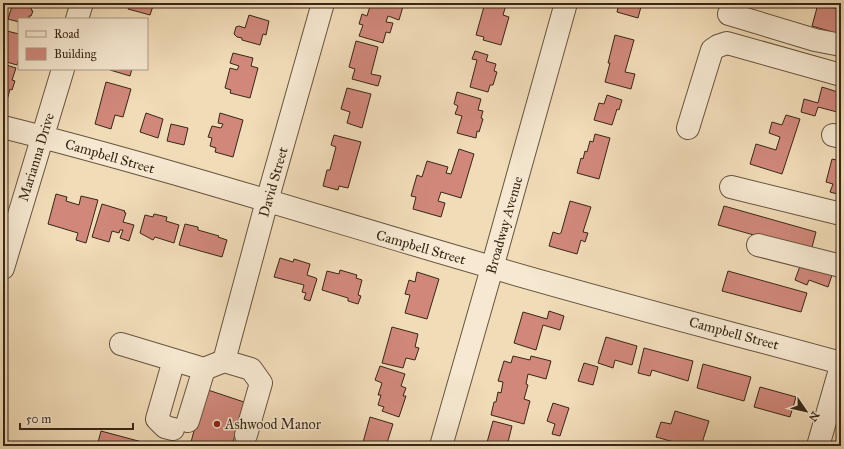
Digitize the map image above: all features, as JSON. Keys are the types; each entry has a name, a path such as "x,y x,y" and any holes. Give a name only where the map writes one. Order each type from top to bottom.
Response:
{"street":[{"path":"77,18 82,3"},
{"name":"David Street","path":"224,361 267,201 323,3"},
{"name":"Broadway Avenue","path":"441,446 566,3"},
{"path":"729,14 815,40 841,45"},
{"path":"688,128 712,50 727,42 841,75"},
{"name":"Marianna Drive","path":"3,268 63,70"},
{"name":"Campbell Street","path":"3,127 42,136 492,268 841,363"},
{"path":"731,187 841,214"},
{"path":"758,245 841,266"},
{"path":"121,344 204,369 224,361 251,369 261,383 246,436"},
{"path":"174,360 157,419 165,427 180,425 204,369"},
{"path":"818,446 841,366"}],"building":[{"path":"13,3 33,3 31,10 33,11 29,18 18,18 18,22 8,19"},
{"path":"130,3 154,3 150,15 128,9"},
{"path":"371,3 404,3 399,20 388,16 386,22 393,23 390,33 386,32 383,43 359,36 363,25 359,24 362,14 367,16"},
{"path":"485,3 506,5 503,15 509,17 501,45 483,40 484,37 476,35"},
{"path":"619,3 642,3 638,18 617,12"},
{"path":"822,3 832,3 831,7 841,10 841,42 827,38 829,31 812,26 818,4 821,5"},
{"path":"249,15 269,21 266,35 263,34 260,45 242,40 242,38 237,37 234,34 236,27 239,26 245,28"},
{"path":"7,31 18,34 17,65 3,61 3,33 6,34"},
{"path":"615,35 634,40 625,72 635,74 631,89 605,82"},
{"path":"356,41 378,47 371,74 381,76 378,86 352,79 355,69 349,67"},
{"path":"475,51 488,55 486,61 496,64 494,71 497,72 493,85 490,85 488,92 470,87 477,60 472,59"},
{"path":"233,53 253,58 251,66 258,68 250,98 230,93 231,90 225,88 230,68 237,70 239,66 230,63"},
{"path":"3,64 16,68 12,80 15,81 12,90 10,89 6,104 3,103"},
{"path":"110,70 132,70 130,76"},
{"path":"106,82 131,89 123,117 115,115 111,129 95,124"},
{"path":"822,87 841,93 841,113 818,107 815,116 801,112 804,99 818,103"},
{"path":"347,88 371,94 362,128 347,123 350,112 341,109"},
{"path":"457,92 481,99 478,110 483,111 481,118 483,119 479,132 477,131 476,138 457,133 462,116 455,114 458,106 454,104"},
{"path":"607,95 622,100 619,110 617,109 612,125 594,120 599,103 604,104"},
{"path":"146,113 163,119 158,138 140,132"},
{"path":"220,113 243,120 233,157 215,152 216,148 210,146 212,138 208,137 212,126 221,128 223,124 218,123"},
{"path":"786,115 800,119 782,174 750,164 756,144 776,150 780,137 769,133 772,122 782,125"},
{"path":"171,124 188,128 184,145 167,141"},
{"path":"595,134 610,138 599,179 577,173 581,158 583,159 585,151 587,152 590,141 593,142"},
{"path":"334,135 361,142 348,188 339,186 338,190 323,186 327,170 330,170 336,147 331,145"},
{"path":"459,149 474,154 461,198 441,192 438,201 445,203 441,217 413,209 416,197 411,196 417,175 422,177 427,161 448,167 446,173 451,174"},
{"path":"832,159 841,161 841,195 830,192 833,184 826,182"},
{"path":"56,194 67,197 66,201 79,205 81,196 98,200 86,243 76,240 78,233 48,224"},
{"path":"570,201 591,207 583,232 588,233 585,242 581,240 577,254 549,246 553,232 559,234 561,233"},
{"path":"102,204 125,211 124,212 126,213 123,222 134,225 129,241 120,238 123,230 120,230 119,233 112,231 109,242 92,237"},
{"path":"724,206 816,232 811,251 718,225"},
{"path":"154,214 167,217 166,221 179,225 174,243 155,237 153,240 140,233 145,215 153,217"},
{"path":"185,224 198,227 198,230 227,240 222,257 179,245"},
{"path":"280,258 293,262 294,259 310,264 307,275 317,279 310,301 304,299 306,293 302,292 304,285 274,277"},
{"path":"811,264 833,272 828,287 809,280 807,285 795,280 800,266 809,269"},
{"path":"340,270 357,275 356,278 362,280 358,295 361,296 358,304 348,301 348,298 322,290 327,271 339,274"},
{"path":"728,271 807,293 801,312 722,291"},
{"path":"417,272 439,279 427,319 405,313 410,295 405,294 409,280 415,282"},
{"path":"549,311 564,316 560,330 543,325 536,350 514,343 523,312 547,319"},
{"path":"392,327 418,334 415,347 419,348 415,360 406,358 403,368 382,363"},
{"path":"606,337 637,346 632,365 615,360 613,368 598,363"},
{"path":"644,348 693,361 688,381 652,370 650,376 638,373"},
{"path":"513,356 530,360 531,356 551,361 546,379 528,374 526,384 528,385 524,399 530,401 524,424 491,415 498,392 501,393 503,382 498,381 504,361 511,363"},
{"path":"584,363 598,367 593,385 578,381"},
{"path":"703,364 751,377 744,401 697,388"},
{"path":"380,366 405,374 401,386 406,388 403,396 406,396 399,417 382,411 384,407 378,405 381,395 378,395 382,383 375,380"},
{"path":"760,387 796,397 790,417 754,407"},
{"name":"Ashwood Manor","path":"205,389 244,402 232,446 190,446"},
{"path":"553,403 569,408 560,436 552,434 555,424 547,421"},
{"path":"675,411 709,421 701,446 688,446 656,437 661,422 671,424"},
{"path":"370,417 393,424 386,446 362,446"},
{"path":"493,421 512,426 507,446 486,446"},
{"path":"101,431 157,446 97,446"}],"place":[{"name":"Ashwood Manor","path":"217,424"}]}
